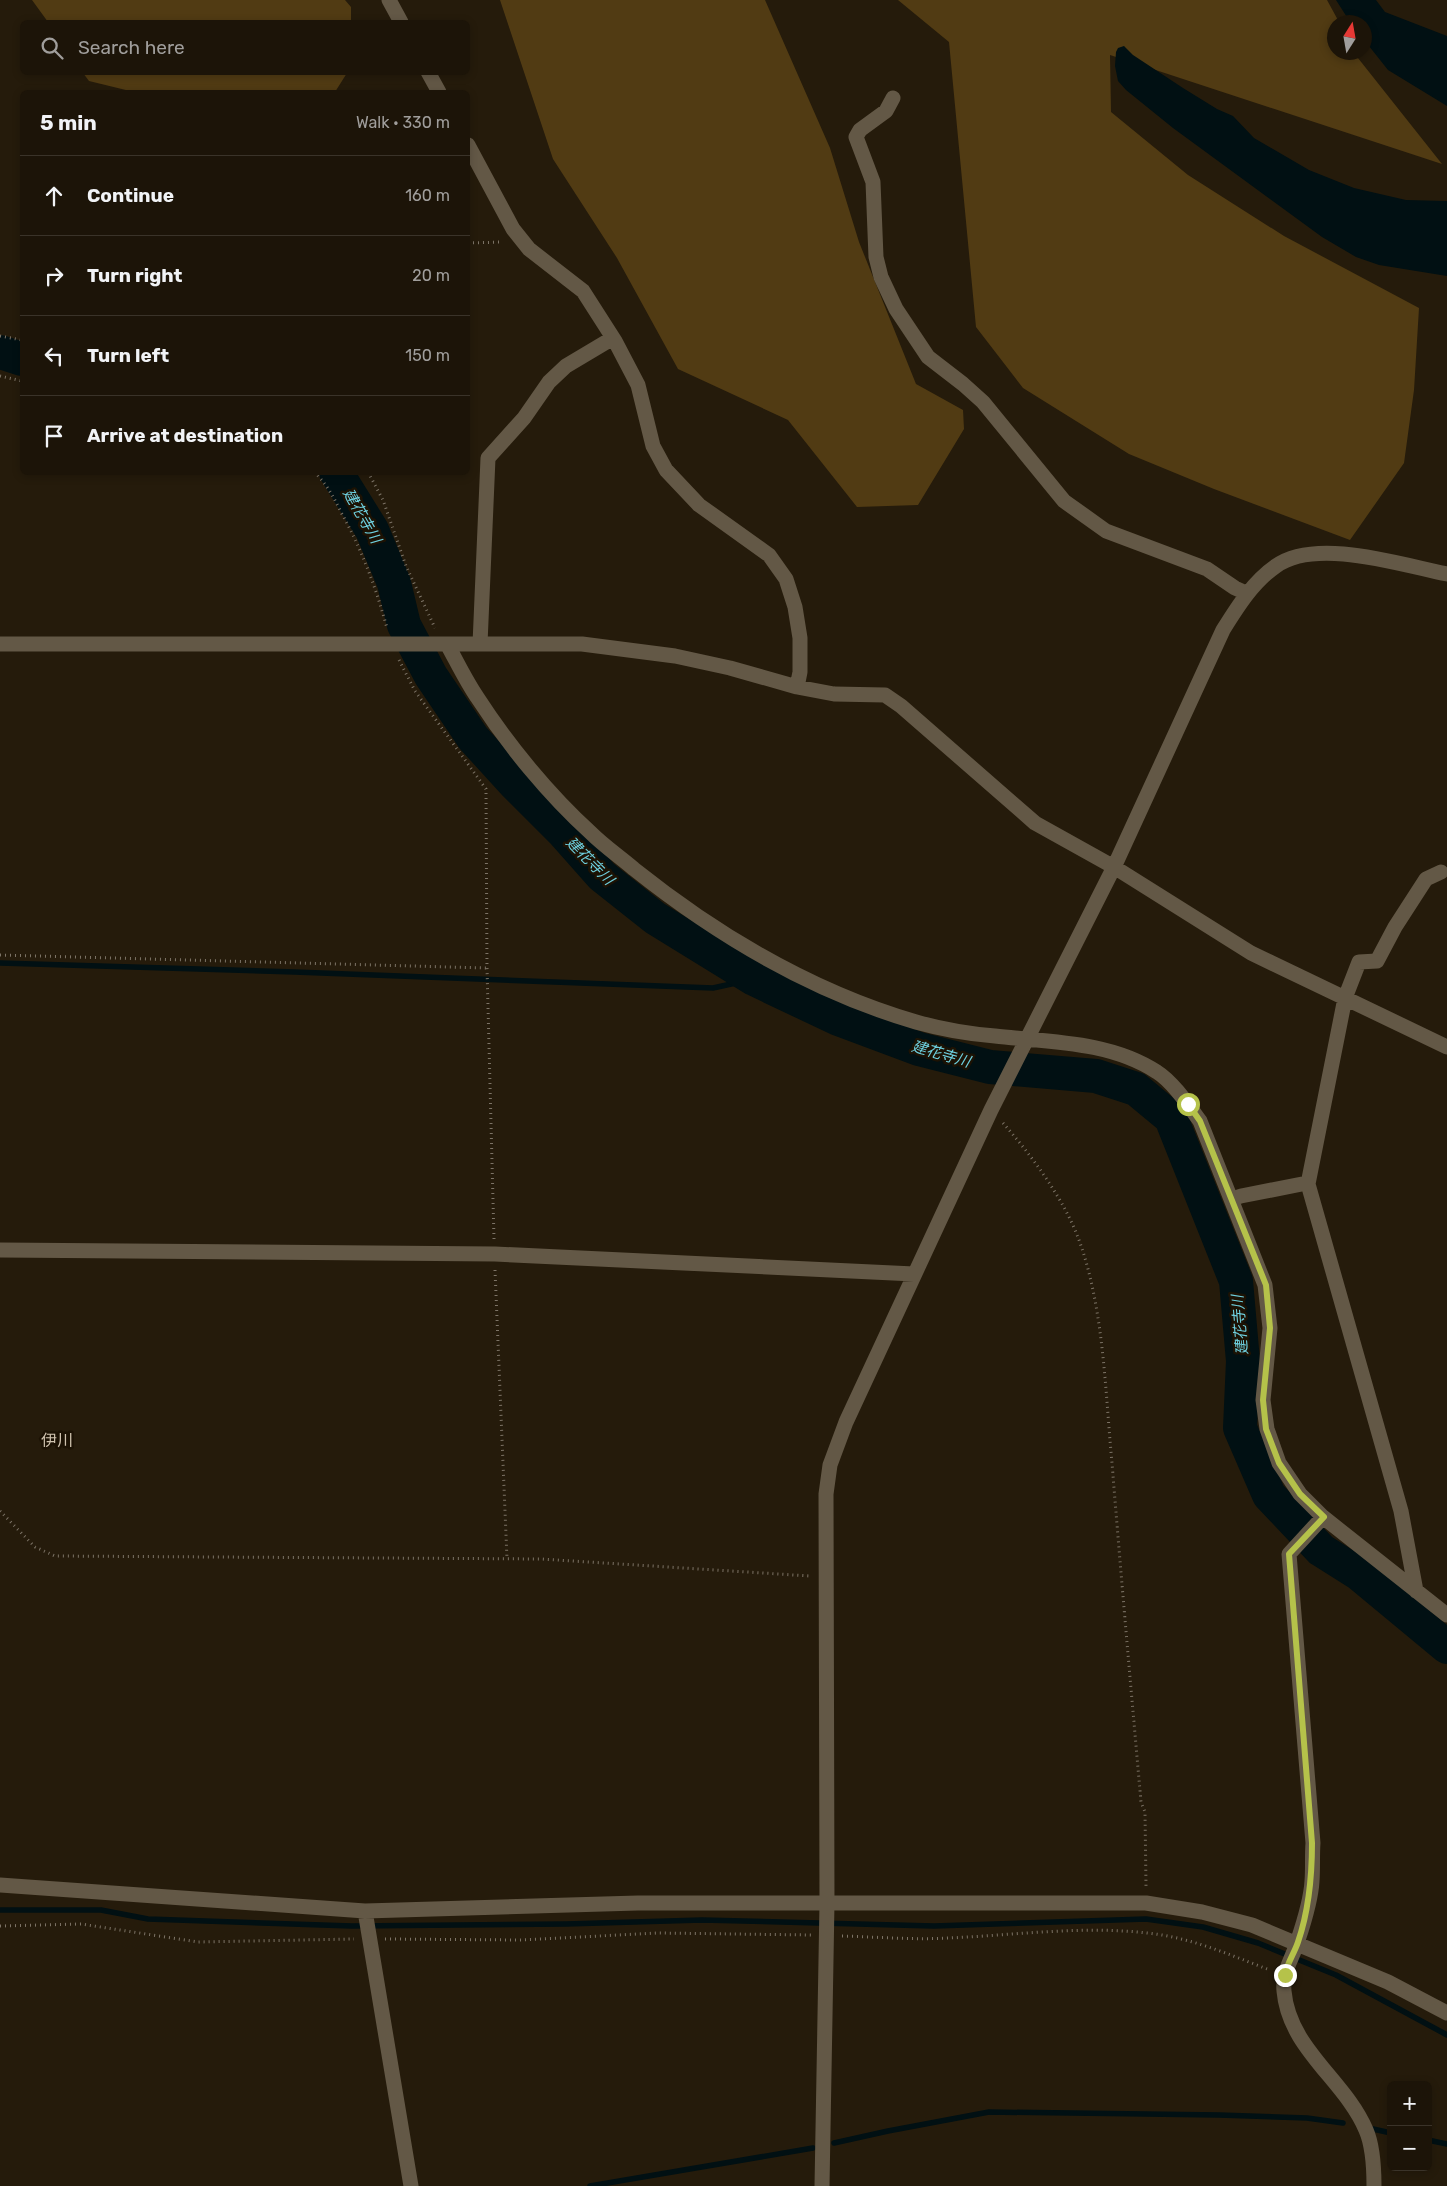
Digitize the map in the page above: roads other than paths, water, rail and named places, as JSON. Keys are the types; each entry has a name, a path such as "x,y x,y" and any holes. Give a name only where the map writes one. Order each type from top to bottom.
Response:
{"street":[{"path":"389,0 400,20"},
{"path":"430,75 438,90"},
{"path":"894,98 886,112 860,130 856,137 873,182 876,256 881,276 896,309 928,357 983,402 1064,501 1106,531 1207,569 1235,588 1246,593"},
{"path":"470,149 513,229 529,249 583,291 613,338 638,385 653,446 666,470 699,505 769,554 786,580 795,607 800,638 800,672 797,687"},
{"path":"480,644 488,458 524,418 549,382 566,366 613,338"},
{"path":"822,2186 826,1935 826,1494 830,1465 846,1422 1004,1082 1114,867 1223,630 1246,593 1277,565 1306,554 1350,554 1447,574"},
{"path":"0,644 582,644 675,656 730,668 797,687 834,694 885,695 901,706 1035,823 1114,867 1251,953 1447,1047"},
{"path":"448,644 476,696 530,769 591,834 664,892 762,958 834,992 917,1022 1025,1043 1078,1045 1125,1055 1159,1072 1188,1104 1200,1121 1266,1285 1270,1328 1263,1400 1266,1429 1279,1463 1300,1494 1324,1517 1447,1615"},
{"path":"1416,1591 1401,1511 1308,1184 1345,998 1359,962 1376,961 1395,927 1426,880 1440,872"},
{"path":"1232,1199 1308,1184"},
{"path":"0,1250 494,1254 914,1274"},
{"path":"1324,1517 1289,1554 1312,1843 1312,1883 1298,1942 1286,1968 1284,1991 1291,2020 1303,2043 1352,2105 1367,2131 1374,2166 1374,2186"},
{"path":"0,1885 365,1911 638,1903 1146,1903 1202,1912 1244,1922 1298,1942 1388,1982 1447,2012"},
{"path":"365,1911 410,2186"}],"waterway":[{"name":"建花寺川","path":"0,352 20,358"},
{"name":"建花寺川","path":"338,475 372,530 394,583 404,625 431,676 473,738 563,832 602,876 655,918 754,979 836,1018 919,1049 990,1067 1096,1076 1136,1089 1171,1118 1236,1281 1243,1361 1240,1428 1269,1495 1321,1550 1359,1574 1447,1647"},
{"path":"0,963 713,988 754,979"},
{"path":"0,1910 101,1910 148,1919 352,1926 566,1924 702,1920 934,1926 1146,1919 1203,1927 1258,1943 1336,1975 1447,2035"},
{"path":"834,2143 989,2112 1219,2115 1307,2118 1343,2123"},
{"path":"1373,2129 1387,2132"},
{"path":"1432,2141 1447,2144"},
{"path":"590,2186 813,2148"}],"district":[{"name":"伊川","path":"57,1440"}]}
